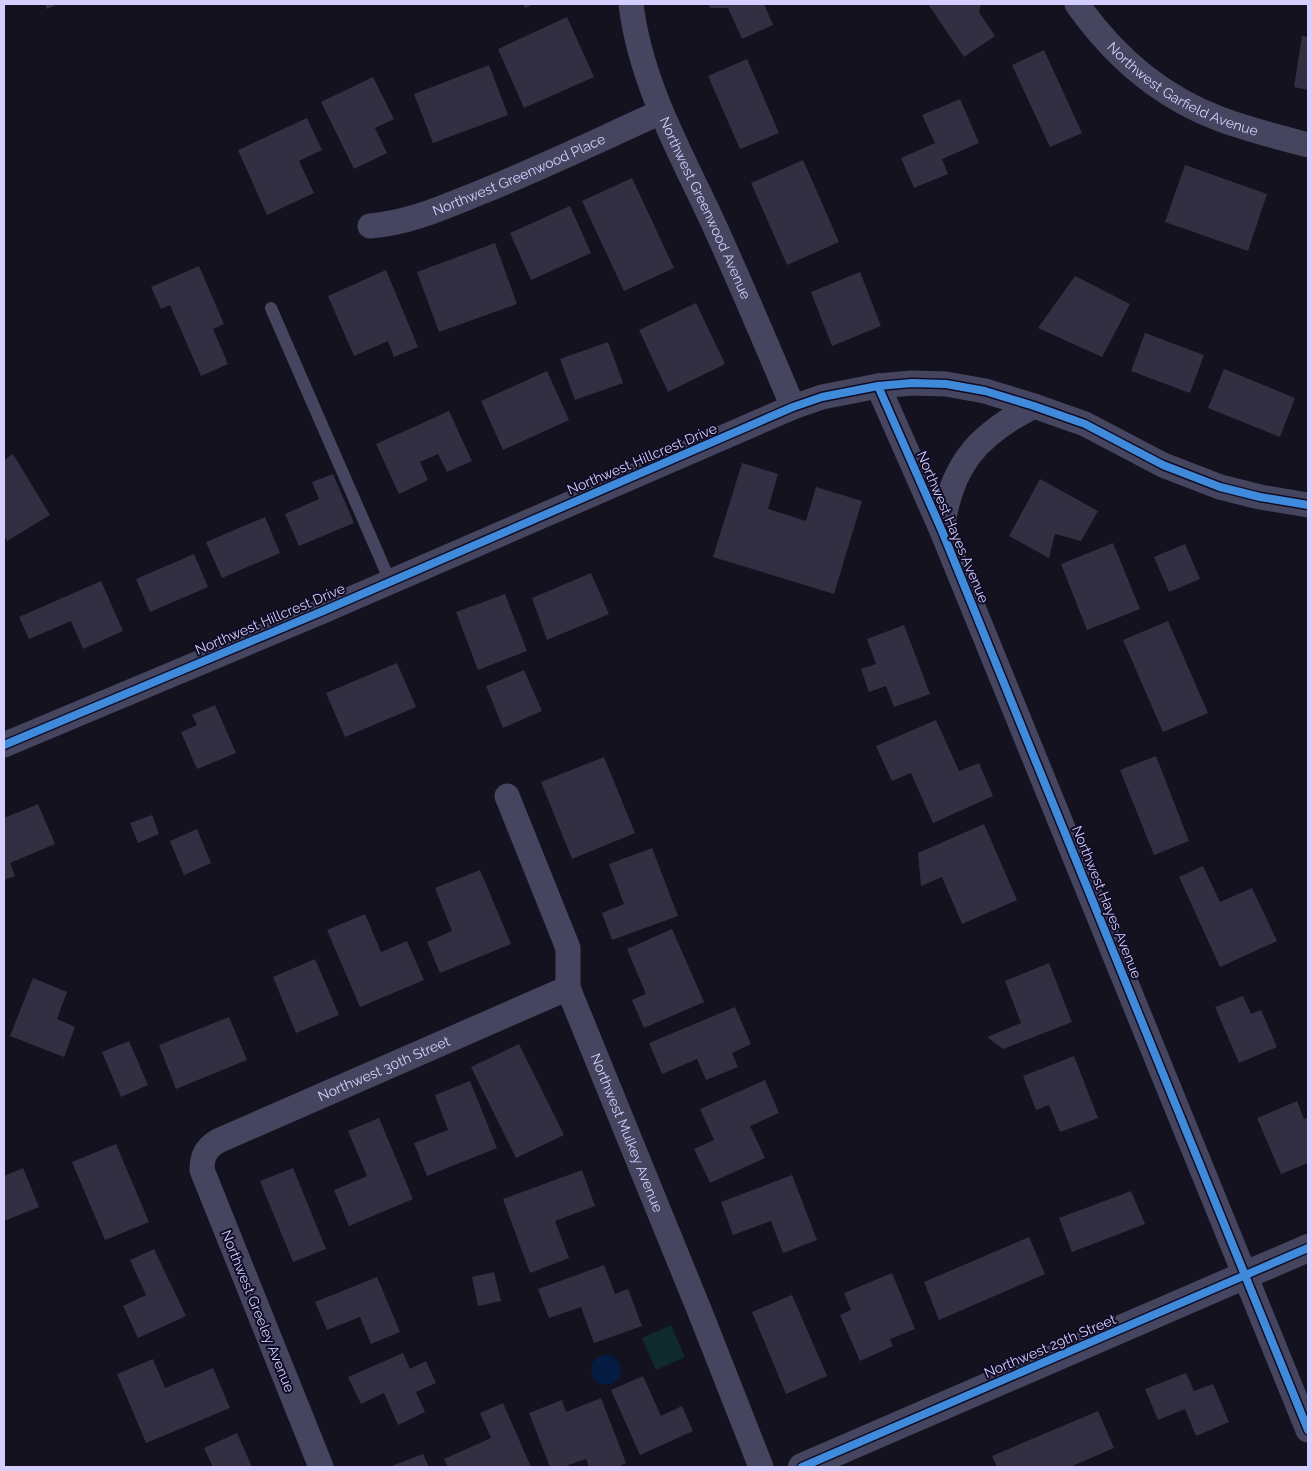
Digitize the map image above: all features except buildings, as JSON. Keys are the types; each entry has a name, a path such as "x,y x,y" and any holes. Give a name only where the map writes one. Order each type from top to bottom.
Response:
{"street":[{"name":"Northwest Greenwood Avenue","path":"631,4 642,63 661,112 734,269 793,407"},
{"name":"Northwest Garfield Avenue","path":"1077,4 1097,31 1138,72 1177,100 1220,120 1308,145"},
{"name":"Northwest Greenwood Place","path":"370,226 420,217 522,176 661,112"},
{"name":"Northwest Hillcrest Drive","path":"4,745 390,582 793,407 822,397 878,386 912,383 946,384 985,391 1085,424 1163,465 1220,487 1260,497 1308,505"},
{"name":"Northwest Hayes Avenue","path":"878,386 942,531 1308,1430"},
{"name":"Northwest Hayes Avenue","path":"942,531 945,508 956,475 974,449 992,431 1014,416 1034,406"},
{"name":"Northwest Mulkey Avenue","path":"507,796 568,948 568,988 761,1467"},
{"name":"Northwest 30th Street","path":"204,1155 210,1146 218,1140 568,988"},
{"name":"Northwest Greeley Avenue","path":"204,1155 202,1170 321,1467"},
{"name":"Northwest 29th Street","path":"802,1467 1308,1248"}],"lane":[{"path":"271,308 390,582"}],"green space":[{"path":"671,1325 685,1357 656,1370 642,1338"}],"water":[{"path":"606,1355 612,1356 620,1364 620,1376 612,1384 606,1385 600,1384 592,1376 591,1370 592,1364 600,1356"}],"cycle path":[{"path":"4,745 323,611 793,407 822,397 878,386 912,383 946,384 985,391 1085,424 1163,465 1220,487 1260,497 1308,505"},
{"path":"878,386 942,531 1308,1430"},
{"path":"802,1467 1308,1248"}]}
